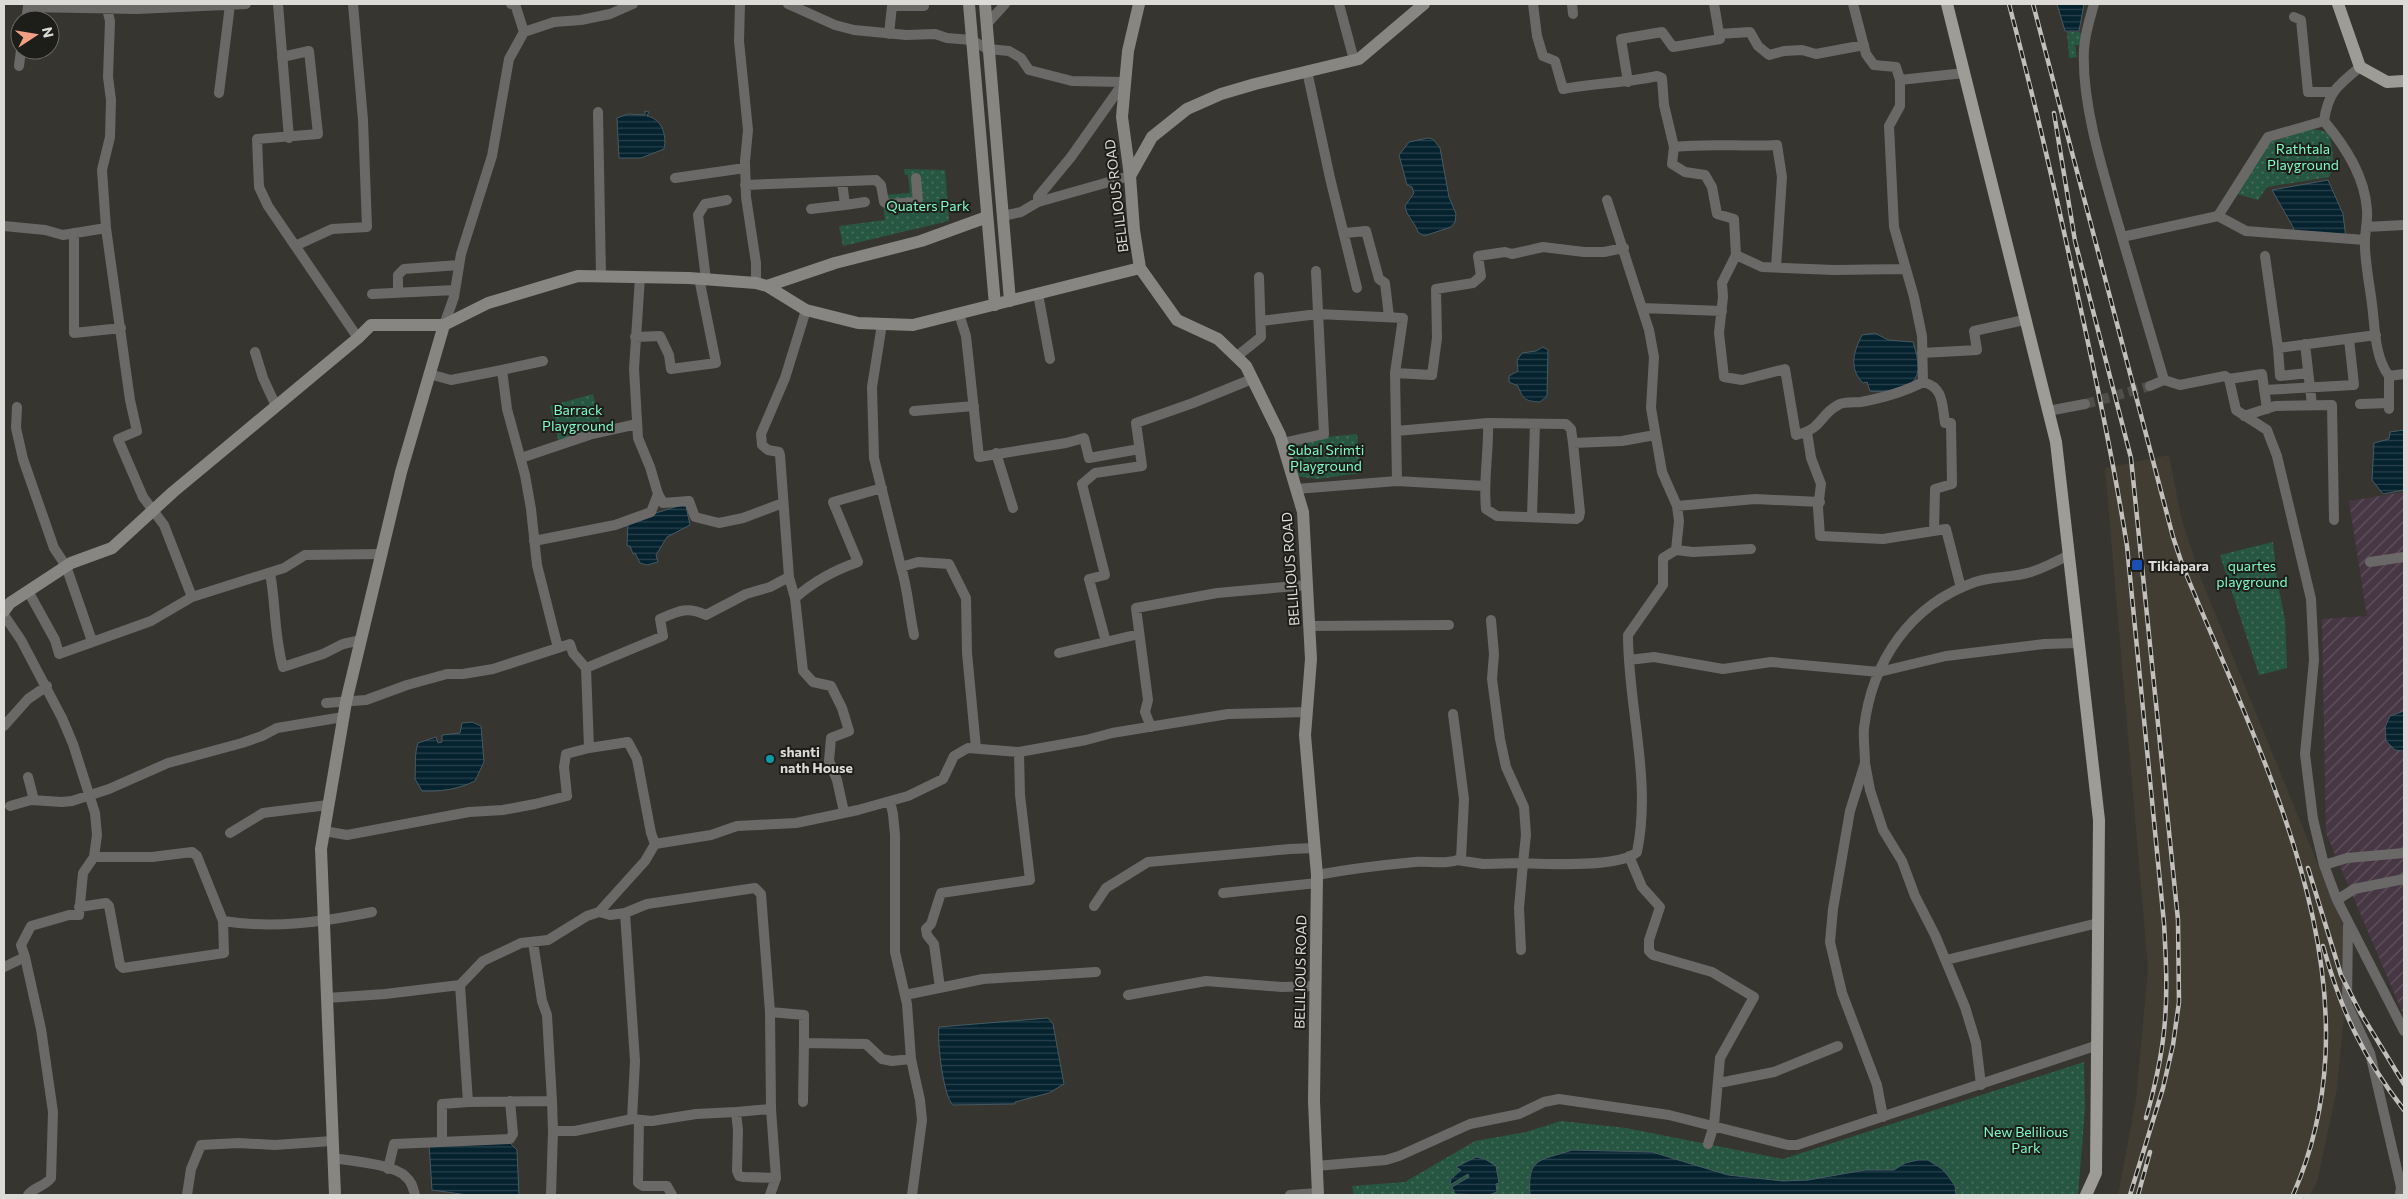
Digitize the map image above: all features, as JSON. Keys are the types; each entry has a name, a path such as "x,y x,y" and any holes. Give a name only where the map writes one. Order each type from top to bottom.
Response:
{"main road":[{"path":"969,4 995,305"},
{"path":"985,4 1010,301"},
{"name":"BELILIOUS ROAD","path":"1139,4 1128,51 1122,117 1140,268 1177,320 1218,340 1246,366 1283,443 1303,512 1311,659 1305,735 1317,879 1314,986 1314,1101 1318,1194"},
{"path":"1130,176 1152,137 1187,110 1221,94 1359,59 1424,4"},
{"path":"1947,4 2024,320 2056,442 2099,820 2096,1173 2086,1195"},
{"path":"2338,4 2360,67 2387,82 2404,81"},
{"path":"4,610 28,591 66,566 112,548 364,331 376,324 444,325 488,303 578,276 702,279 762,285 835,263 921,241 988,217"},
{"path":"762,285 806,310 858,323 914,325 1140,268"},
{"path":"335,1195 321,849 346,702 401,472 444,325"}],"street":[{"path":"28,5 88,6 107,9 246,4"},
{"path":"278,4 289,138"},
{"path":"295,246 332,229 367,227 364,120 353,4"},
{"path":"511,4 518,9 524,32"},
{"path":"444,325 455,290 459,265 492,156 509,59 524,32 554,22 581,20 610,14 631,4"},
{"path":"740,4 740,42 748,130 745,168 746,185 756,263 762,285"},
{"path":"788,4 835,25 871,33 935,34 947,38 971,40 988,49 1009,51 1021,58 1029,70 1072,81 1124,82"},
{"path":"986,25 1005,4"},
{"path":"1340,4 1354,60"},
{"path":"1533,4 1537,36 1543,56 1555,61 1563,89 1588,84 1628,82 1658,76 1662,78 1664,105 1674,147 1672,164 1685,172 1705,175 1712,187 1716,214 1734,219 1736,255 1722,283 1722,311 1719,333 1724,377 1742,380 1785,369 1796,435 1816,428 1828,413 1840,404 1861,402 1907,391 1923,382 1933,385 1940,392 1944,423 1952,423 1952,484 1934,489 1934,531"},
{"path":"1628,82 1621,39 1662,32 1673,47 1720,39 1714,4"},
{"path":"1853,4 1866,54 1874,65 1896,67 1900,80 1900,106 1889,126 1895,235 1906,269 1922,336 1923,382"},
{"path":"2094,4 2085,45 2084,66 2095,139 2164,380"},
{"path":"219,92 230,5"},
{"path":"889,34 892,6 924,6"},
{"path":"107,9 110,21 108,77 111,100 110,137 102,170 106,228 112,282 121,328 130,400 137,431 118,439 131,474 153,511 164,525 192,598"},
{"path":"2294,17 2300,20 2308,92 2332,92"},
{"path":"1719,34 1750,32 1758,46 1768,55 1784,51 1802,50 1816,54 1864,45"},
{"path":"282,57 309,51 318,134 289,138 257,139 259,187 268,206 358,338"},
{"path":"19,66 20,60"},
{"path":"2360,67 2332,92 2326,103 2324,121 2342,142 2360,180 2367,210 2365,240 2376,335 2382,364 2389,376 2389,406 2360,404"},
{"path":"1307,71 1330,178 1357,288"},
{"path":"1900,80 1964,73"},
{"path":"1038,202 1038,197 1071,157 1124,82"},
{"path":"598,112 601,276"},
{"path":"2218,216 2268,137 2324,121"},
{"path":"1674,147 1704,144 1723,146 1777,145 1782,177 1776,267"},
{"path":"675,178 745,168"},
{"path":"1003,216 1020,212 1038,202 1130,176"},
{"path":"746,185 876,180 880,185 885,204 915,203 919,199 916,178"},
{"path":"842,182 845,205"},
{"path":"635,337 660,336 672,369 716,363 702,279 698,215 705,204 727,200"},
{"path":"1607,200 1614,227 1624,248 1649,330 1654,357 1651,408 1662,472 1677,506 1679,522 1676,550"},
{"path":"810,209 865,202"},
{"path":"2122,237 2218,216 2246,230 2365,240"},
{"path":"2366,227 2404,225"},
{"path":"4,226 45,230 64,235 106,228"},
{"path":"1345,233 1366,231 1379,280 1385,283 1389,317"},
{"path":"74,233 74,333 121,328"},
{"path":"1395,373 1432,375 1437,338 1436,289 1472,283 1481,276 1478,256 1504,252 1512,254 1543,247 1584,252 1604,252 1624,248"},
{"path":"1736,255 1762,267 1834,270 1906,269"},
{"path":"2265,256 2280,376 2308,373"},
{"path":"398,292 398,275 402,270 459,265"},
{"path":"1283,443 1324,434 1316,271"},
{"path":"640,277 635,337 638,438 663,504 689,500 695,517 719,523 744,518 783,503"},
{"path":"1236,357 1261,337 1259,278"},
{"path":"372,294 455,290"},
{"path":"1038,294 1050,359"},
{"path":"1642,308 1722,311"},
{"path":"806,310 785,378 760,434 762,445 768,450 779,452 789,576 795,598 803,671 813,682 831,686 842,708 849,731 831,738 829,761 837,780 844,812"},
{"path":"959,314 966,336 979,457 1066,443 1084,438 1089,458 1140,449"},
{"path":"1261,320 1318,314 1403,318 1395,373 1396,481"},
{"path":"1922,353 1977,350 1974,331 2024,320"},
{"path":"882,324 872,387 874,458 909,597 908,607 914,636"},
{"path":"2278,348 2376,335"},
{"path":"2264,390 2354,385 2349,339"},
{"path":"2305,344 2312,405"},
{"path":"255,352 263,378 276,406"},
{"path":"429,374 452,380 543,361"},
{"path":"502,370 508,409 521,458 531,510 543,592 558,648"},
{"path":"2150,386 2164,380 2180,385 2214,377 2225,376 2229,379 2262,374 2267,409"},
{"path":"2389,376 2404,374"},
{"path":"1106,642 1089,579 1104,576 1082,484 1095,473 1142,466 1136,423 1193,403 1252,379"},
{"path":"2229,379 2236,410 2267,430 2277,456 2311,599 2314,660 2305,754 2313,819 2324,865 2337,900 2404,1031"},
{"path":"2048,410 2085,404"},
{"path":"2244,416 2276,406 2332,405 2334,520"},
{"path":"914,411 974,406"},
{"path":"18,407 16,428 23,459 54,548 66,566 92,641"},
{"path":"1396,431 1488,423 1566,424 1571,429 1573,443 1579,517 1576,519 1497,516 1486,509 1484,486 1489,452 1488,423"},
{"path":"521,458 592,434 637,424"},
{"path":"1532,516 1535,424"},
{"path":"1807,432 1811,458 1821,484 1818,508 1820,536 1883,539 1946,529 1961,588"},
{"path":"1573,443 1622,442 1656,435"},
{"path":"996,453 1013,508"},
{"path":"1296,489 1396,481 1484,486"},
{"path":"795,598 807,587 836,570 858,562 833,502 882,488"},
{"path":"534,540 615,525 651,512 658,494"},
{"path":"1677,506 1755,500 1820,502"},
{"path":"1457,860 1484,864 1571,865 1630,856 1636,852 1641,829 1637,724 1629,660 1628,635 1663,586 1662,558 1676,550 1693,552 1751,549"},
{"path":"28,591 55,640 59,654 151,621 192,598 284,568 305,555 381,554"},
{"path":"1981,1085 1976,1043 1965,1007 1946,960 1915,896 1902,861 1883,830 1868,784 1864,729 1872,693 1887,651 1931,605 1961,588 1977,582 2030,572 2069,555"},
{"path":"2370,562 2404,557"},
{"path":"901,567 918,562 949,564 966,598 968,652 976,748"},
{"path":"270,573 275,599 278,648 284,667 323,654 343,644 361,640"},
{"path":"586,668 663,636 660,619 692,609 706,615 746,594 770,587 789,576"},
{"path":"1151,727 1145,712 1148,700 1136,608 1217,593 1307,585"},
{"path":"4,615 21,640 47,686 73,744 95,813 97,835 94,858 83,873 79,915 45,920 31,926 21,945 41,1029 54,1112 51,1178 45,1186 32,1190 28,1195"},
{"path":"1491,620 1494,654 1492,679 1500,739 1506,767 1524,807 1526,835 1519,908 1521,950"},
{"path":"1309,626 1449,624"},
{"path":"1059,653 1138,634"},
{"path":"1629,660 1654,657 1723,669 1771,662 1879,672 1946,656 2034,645 2079,643"},
{"path":"326,703 366,700 407,685 447,674 463,674 493,669 570,644 573,653 586,668 588,748"},
{"path":"4,726 28,699 47,686"},
{"path":"327,998 460,985 483,961 521,943 548,940 586,916 599,912 639,868 655,844 711,834 737,826 796,823 908,796 943,779 954,756 968,748 1019,752 1086,740 1112,733 1228,714 1307,712"},
{"path":"1223,893 1317,879 1351,869 1417,862 1449,863 1461,859 1464,799 1453,714"},
{"path":"10,806 34,800 62,802 90,795 148,773 168,763 248,741 277,728 344,717"},
{"path":"324,831 347,836 469,812 503,810 556,800 567,796 564,767 566,754 588,748 628,742 637,759 651,834 655,844"},
{"path":"940,988 934,944 927,935 926,929 932,924 941,893 1030,880 1020,795 1019,752"},
{"path":"1865,762 1850,810 1833,909 1830,942 1842,993 1877,1085 1884,1116"},
{"path":"28,777 34,800"},
{"path":"890,801 894,814 895,835 895,952 907,1004 911,1059 920,1100 922,1120 912,1195"},
{"path":"230,833 263,813 328,805"},
{"path":"1094,906 1106,888 1148,862 1290,848 1314,848"},
{"path":"79,907 106,903 109,906 120,965 123,968 224,953 223,921 197,856 192,852 152,857 94,858"},
{"path":"2324,865 2347,858 2404,853"},
{"path":"1630,856 1642,887 1660,907 1649,940 1649,950 1653,955 1712,972 1754,997 1720,1058 1714,1125 1708,1144"},
{"path":"2337,900 2354,889 2404,879"},
{"path":"599,912 610,915 625,913 647,904 683,900 739,889 755,888 759,890 761,894 770,1012 771,1109 776,1178 770,1195"},
{"path":"223,921 281,925 324,921 372,912"},
{"path":"625,913 635,1061 638,1183 643,1186 667,1186 672,1195"},
{"path":"1946,960 2098,922"},
{"path":"2348,922 2347,1004 2370,1053 2399,1180 2400,1195"},
{"path":"533,942 542,1001 547,1015 553,1131 551,1195"},
{"path":"4,967 25,957"},
{"path":"905,995 999,978 1096,972"},
{"path":"1128,995 1206,981 1282,987 1314,986"},
{"path":"460,985 468,1102"},
{"path":"770,1012 804,1015 803,1102"},
{"path":"804,1043 866,1044 882,1059 892,1061 911,1059"},
{"path":"1316,1166 1386,1160 1470,1124 1519,1114 1544,1102 1559,1099 1670,1115 1788,1145 1797,1144 1981,1085 2044,1061 2098,1045"},
{"path":"1719,1083 1774,1072 1838,1046"},
{"path":"442,1141 442,1104 510,1101 552,1102"},
{"path":"388,1169 394,1144 510,1139 513,1134 510,1101"},
{"path":"553,1131 575,1131 635,1119 652,1121 696,1114 771,1109"},
{"path":"736,1112 738,1138 737,1171 739,1176 776,1178"},
{"path":"188,1195 191,1169 201,1145 238,1143 275,1145 332,1140"},
{"path":"333,1158 388,1169 405,1176 412,1184 414,1195"},
{"path":"1290,1195 1318,1194"}],"shaded area":[{"path":"2169,455 2181,517 2201,579 2351,945 2337,1089 2317,1182 2310,1195 2118,1195 2136,1099 2148,969 2105,468"},
{"path":"2404,492 2404,1016 2326,833 2322,619 2367,616 2349,501"}],"green space":[{"path":"2067,32 2079,32 2085,35 2083,45 2075,45 2077,57 2069,58"},
{"name":"Rathtala Playground","path":"2312,129 2329,132 2333,166 2329,177 2267,187 2258,200 2234,193 2263,144"},
{"name":"Quaters Park","path":"904,169 945,170 949,221 843,246 839,226 885,220 882,195 910,193 908,175 905,175"},
{"name":"Barrack Playground","path":"593,394 602,430 559,443 550,406"},
{"name":"Subal Srimti Playground","path":"1357,434 1361,473 1318,479 1295,476 1288,441"},
{"name":"quartes playground","path":"2273,542 2277,580 2285,620 2287,668 2259,675 2220,555"},
{"name":"New Belilious Park","path":"2084,1062 2085,1108 2078,1195 1354,1195 1352,1186 1405,1182 1475,1141 1526,1132 1561,1121 1626,1128 1783,1159"}],"water":[{"path":"2057,4 2084,4 2079,31 2065,31"},
{"path":"645,111 649,112 647,116 656,120 662,128 665,138 664,149 641,158 619,158 617,118 628,114 645,115"},
{"path":"1428,138 1433,139 1440,148 1449,197 1456,214 1455,222 1451,227 1424,236 1418,232 1406,210 1405,206 1414,193 1412,187 1407,185 1399,155 1409,142"},
{"path":"2328,180 2343,214 2346,239 2295,236 2293,227 2272,190"},
{"path":"1875,333 1888,340 1913,342 1918,369 1913,382 1901,388 1880,392 1870,391 1867,382 1863,383 1858,377 1854,365 1857,347 1862,335"},
{"path":"1543,347 1548,350 1547,396 1540,402 1531,401 1523,397 1518,386 1509,382 1509,376 1518,371 1517,360 1522,353 1536,351"},
{"path":"2404,430 2404,490 2383,494 2372,480 2374,443 2389,439 2390,432"},
{"path":"681,505 686,506 690,525 667,537 656,555 658,562 647,565 640,563 630,546 627,546 628,522"},
{"path":"2404,711 2404,751 2395,750 2386,741 2385,727 2390,716"},
{"path":"472,722 481,726 484,762 475,781 449,789 422,791 415,779 418,743 436,737 438,743 442,742 442,735 460,733 462,723"},
{"path":"1048,1018 1053,1024 1064,1084 1049,1093 1015,1102 1015,1104 953,1105 949,1100 944,1080 940,1055 939,1027"},
{"path":"509,1142 517,1150 519,1195 468,1195 432,1190 429,1144"},
{"path":"1572,1150 1652,1152 1728,1175 1783,1181 1808,1180 1865,1170 1894,1170 1905,1163 1928,1160 1942,1169 1949,1177 1955,1186 1956,1195 1530,1195 1531,1173 1538,1162"},
{"path":"1476,1157 1485,1159 1496,1166 1499,1183 1496,1184 1497,1192 1489,1195 1455,1194 1452,1187 1469,1177 1468,1174 1450,1185 1451,1179 1461,1170 1456,1167"}],"tunnel":[{"path":"2085,404 2150,386"}],"railway":[{"path":"2009,4 2071,264 2105,424 2127,546 2164,923 2166,964 2166,1004 2163,1042 2146,1118"},
{"path":"2033,4 2173,537 2182,564 2246,715 2276,794 2302,874 2320,954 2326,1035 2318,1115 2293,1195"},
{"path":"2054,113 2075,241 2131,458 2178,920 2179,1002 2173,1045 2163,1088 2130,1195"},
{"path":"2308,868 2341,975 2360,1012 2404,1084"},
{"path":"2323,946 2337,992 2355,1032 2365,1052 2404,1110"},
{"path":"2138,1195 2150,1152"}],"place":[{"name":"Tikiapara","path":"2137,565"},
{"name":"shanti nath House","path":"770,759"}]}
